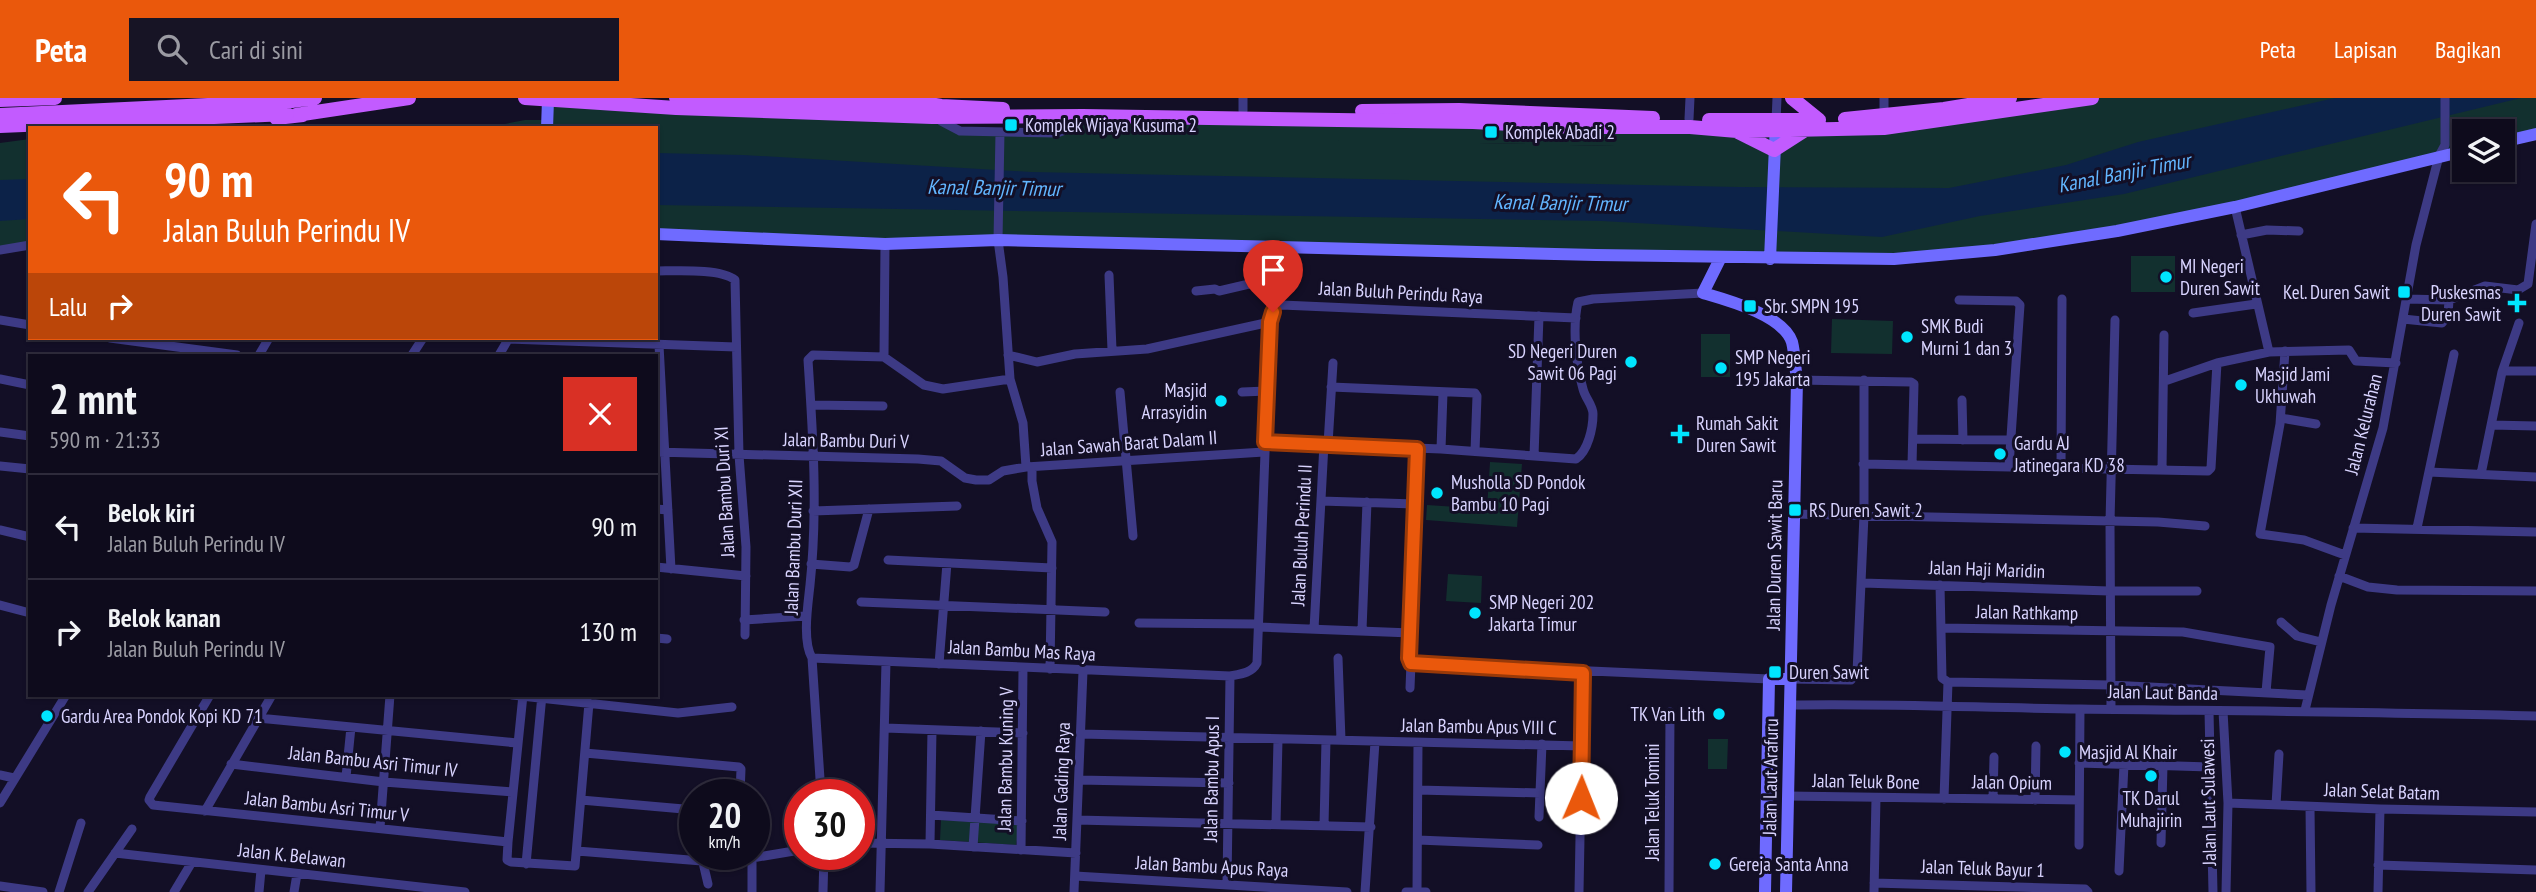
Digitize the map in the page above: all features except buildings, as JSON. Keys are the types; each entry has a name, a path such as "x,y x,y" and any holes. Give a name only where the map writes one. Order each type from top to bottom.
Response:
{"main road":[{"path":"0,100 55,98"},
{"path":"49,126 43,121 43,110 67,98"},
{"path":"1,124 289,108 315,98"},
{"path":"160,126 219,124 303,115 409,98"},
{"path":"526,98 676,108 932,117 1474,110 1573,127 1690,127 1737,131 1819,120 1884,117 2010,98"},
{"path":"676,98 757,102 925,103 941,106 1002,103 1243,104 1474,110 1689,119 1806,129 1884,128 2085,99"},
{"path":"1792,98 1819,120"},
{"path":"289,108 303,115"},
{"path":"1,124 28,128"},
{"path":"1737,131 1774,152 1806,129"}],"street":[{"path":"1689,119 1690,98"},
{"path":"1777,98 1783,126"},
{"path":"1770,257 1774,152 1792,98"},
{"path":"1884,98 1884,117"},
{"name":"Jalan Kelurahan","path":"2305,710 2339,576 2383,428 2416,245 2442,151 2445,98"},
{"path":"547,126 548,100"},
{"path":"932,117 960,131 1000,136 1056,134 1076,126 1083,116"},
{"path":"2515,139 2536,134"},
{"name":"Jalan Sawah Barat Dalam II","path":"1000,136 998,233 1010,379 1023,424 1029,467 1326,444 1576,458 1581,455 1586,445 1593,412 1578,368 1576,318"},
{"path":"658,234 885,244 998,233 1595,255 1894,259 1946,256 2117,231 2235,207 2452,151"},
{"path":"2235,207 2269,352"},
{"path":"2406,299 2449,300 2485,286 2518,290 2524,288 2528,284 2536,224"},
{"path":"2241,236 2267,230 2299,231"},
{"path":"885,244 884,357 924,385 943,389 1010,379"},
{"path":"0,250 28,245"},
{"path":"1576,318 1578,304 1583,300 1703,293 1721,257"},
{"name":"Jalan Bambu Duri XI","path":"658,271 719,274 732,277 736,285 739,455 746,547 745,635"},
{"path":"1109,275 1112,351"},
{"path":"1196,291 1219,291 1262,281 1266,284 1273,312 1270,322 1255,666 1246,672 1230,676"},
{"name":"Jalan Duren Sawit Baru","path":"1703,293 1740,304 1779,326 1791,342 1797,380 1790,703"},
{"path":"2061,468 2062,299"},
{"path":"1959,300 2016,301 2020,305 2009,466"},
{"path":"2403,319 2442,323 2448,315 2449,300"},
{"path":"2193,313 2256,304"},
{"name":"Jalan Buluh Perindu Raya","path":"1273,312 1276,307 1282,305 1576,318"},
{"path":"1534,456 1539,316"},
{"path":"0,320 28,325"},
{"path":"2111,709 2110,469 2115,320"},
{"path":"1008,355 1037,362 1075,354 1147,349 1270,322"},
{"path":"2481,474 2504,370 2519,323"},
{"path":"2162,469 2164,335"},
{"path":"125,340 230,354"},
{"path":"554,340 736,348"},
{"path":"622,343 623,354"},
{"path":"659,345 661,452 671,569"},
{"path":"2165,381 2217,363 2269,352 2349,350 2358,362 2396,363"},
{"path":"2285,351 2281,418 2260,534 2304,540 2345,555"},
{"path":"2417,528 2454,354"},
{"name":"Jalan Bambu Duri XII","path":"820,779 812,658 809,652 806,616 811,564 814,457 808,360 813,355 884,357"},
{"name":"Jalan Buluh Perindu II","path":"1314,629 1321,501 1333,363"},
{"path":"1863,464 2208,471 2211,468 2217,363"},
{"path":"2504,370 2536,371"},
{"path":"0,379 28,386"},
{"path":"1797,380 1909,381 1914,384 1912,465"},
{"path":"1411,663 1769,682 1851,680 1855,677 1863,583 1864,380"},
{"path":"1331,387 1476,394 1475,451"},
{"path":"1242,392 1267,391"},
{"path":"1120,392 1133,536"},
{"path":"1441,449 1443,393"},
{"path":"1962,400 1963,440"},
{"path":"811,405 883,406"},
{"path":"2281,418 2316,425"},
{"path":"2491,425 2536,426"},
{"path":"0,432 28,436"},
{"path":"1913,439 2011,440"},
{"path":"1410,688 1417,449"},
{"name":"Jalan Bambu Duri V","path":"661,452 941,461 965,478 976,480 989,480 1003,471 1029,467"},
{"path":"0,466 28,469"},
{"path":"1029,467 1037,508 1052,542 1050,669"},
{"path":"2429,472 2536,477"},
{"path":"1321,501 1415,504"},
{"path":"1362,630 1367,502"},
{"path":"813,510 957,506"},
{"path":"658,509 668,510"},
{"path":"811,564 854,565 869,509"},
{"path":"1793,514 2206,526"},
{"path":"2353,528 2536,531"},
{"path":"0,530 28,537"},
{"path":"888,560 1052,568"},
{"path":"939,664 947,563"},
{"path":"658,567 746,576"},
{"path":"2339,576 2368,587 2397,590 2536,591"},
{"name":"Jalan Haji Maridin","path":"1863,583 2109,591 2197,591"},
{"path":"1940,585 1942,678 1948,682 1944,799"},
{"path":"861,602 1105,612"},
{"path":"0,605 28,612"},
{"path":"744,620 806,616"},
{"path":"2281,622 2297,636 2321,642"},
{"path":"1139,623 1258,625 1411,633"},
{"name":"Jalan Rathkamp","path":"1942,628 2183,632 2270,647 2266,692"},
{"path":"658,638 667,639"},
{"name":"Jalan Bambu Mas Raya","path":"812,658 1230,676"},
{"path":"1338,658 1341,740"},
{"path":"880,892 886,662"},
{"name":"Jalan Bambu Kuning V","path":"1021,850 1023,668"},
{"name":"Jalan Gading Raya","path":"1074,892 1083,671"},
{"path":"1579,892 1583,673"},
{"name":"Jalan Bambu Apus I","path":"1227,884 1230,676"},
{"path":"1769,682 1769,703"},
{"name":"Jalan Laut Banda","path":"1948,682 2110,685 2307,695"},
{"path":"0,803 65,697"},
{"name":"Jalan Bambu Asri Timur V","path":"210,697 150,797 153,806 508,842"},
{"path":"205,811 271,697"},
{"path":"380,828 390,697"},
{"path":"523,697 507,859 526,864 574,867 589,703"},
{"path":"526,864 542,697"},
{"path":"549,697 678,713 732,707"},
{"name":"Jalan Laut Arafuru","path":"1765,892 1769,703 1790,703 1786,892"},
{"name":"Jalan Laut Banda","path":"1790,703 2536,716"},
{"path":"2079,845 2080,709"},
{"name":"Jalan Laut Sulawesi","path":"2209,711 2213,892"},
{"name":"Jalan Laut Sulawesi","path":"2223,711 2228,803 2226,892"},
{"name":"Jalan Teluk Tomini","path":"1669,892 1670,712"},
{"path":"258,718 517,743"},
{"path":"346,777 351,727"},
{"path":"885,728 1023,733"},
{"path":"930,844 932,730"},
{"path":"973,847 981,732"},
{"name":"Jalan Bambu Apus VIII C","path":"1081,734 1582,746"},
{"path":"1276,824 1278,740"},
{"path":"1324,825 1326,740"},
{"path":"1365,892 1375,742"},
{"path":"1417,892 1418,743"},
{"path":"1539,817 1542,744"},
{"path":"2035,800 2036,746"},
{"path":"585,754 739,767 741,779"},
{"path":"2276,805 2279,754"},
{"path":"1993,799 1994,757"},
{"path":"2079,763 2210,767"},
{"name":"Jalan Bambu Asri Timur IV","path":"231,764 384,782 512,792"},
{"path":"2119,871 2124,764"},
{"path":"2161,843 2163,765"},
{"path":"0,775 14,778"},
{"path":"1079,780 1229,783"},
{"path":"1418,790 1540,793"},
{"name":"Jalan Teluk Bone","path":"1788,796 1944,799"},
{"path":"1874,887 1876,798"},
{"name":"Jalan Opium","path":"1944,799 2079,800"},
{"path":"582,800 679,810"},
{"name":"Jalan Selat Batam","path":"2228,803 2536,812"},
{"path":"2310,807 2311,892"},
{"path":"2378,892 2380,809"},
{"path":"931,815 1022,821"},
{"path":"1077,820 1371,827"},
{"path":"59,892 81,823"},
{"path":"88,892 132,829"},
{"path":"1418,841 1538,845"},
{"path":"875,844 930,844 1076,853"},
{"path":"577,850 679,857"},
{"name":"Jalan K. Belawan","path":"116,853 466,892"},
{"path":"752,892 752,858 784,853"},
{"path":"174,892 192,862"},
{"path":"2378,865 2536,870"},
{"path":"259,892 261,870"},
{"path":"704,870 708,884"},
{"path":"823,892 824,870"},
{"path":"295,892 297,874"},
{"name":"Jalan Bambu Apus Raya","path":"1075,876 1202,887 1227,884 1347,892"},
{"name":"Jalan Teluk Bayur 1","path":"1874,887 2085,888 2088,892"},
{"path":"2,888 43,892"},
{"path":"1406,892 1426,892"}],"green space":[{"path":"2092,98 2536,98 2536,134 2515,139 2515,119 2452,119 2452,154 2235,207 1927,257 658,234 658,126 494,126 525,120 547,120 548,100 932,117 961,131 1056,133 1083,116 1775,131"},
{"path":"28,139 28,245 0,250 0,143"},
{"path":"2131,256 2175,256 2175,292 2131,292"},
{"path":"1832,319 1893,321 1892,354 1831,353"},
{"path":"1701,334 1730,334 1730,377 1701,377"},
{"path":"1490,462 1522,464 1517,527 1426,520 1427,505 1487,509"},
{"path":"1448,574 1482,576 1481,603 1446,601"},
{"path":"1708,739 1728,739 1727,769 1708,769"},
{"path":"941,820 1020,824 1016,845 940,840"}],"water":[{"name":"Kanal Banjir Timur","path":"2335,98 2521,98 2124,194 1980,216 1882,237 1602,221 658,205 658,153 743,155 1031,172 1739,187 1949,188 2066,165 2138,142"},
{"path":"28,179 28,219 0,221 0,180"}],"place":[{"name":"Komplek Wijaya Kusuma 2","path":"1011,125"},
{"name":"Komplek Abadi 2","path":"1491,132"},
{"name":"MI Negeri Duren Sawit","path":"2166,277"},
{"name":"Kel. Duren Sawit","path":"2404,292"},
{"name":"Puskesmas Duren Sawit","path":"2517,303"},
{"name":"Sbr. SMPN 195","path":"1750,306"},
{"name":"SMK Budi Murni 1 dan 3","path":"1907,337"},
{"name":"SD Negeri Duren Sawit 06 Pagi","path":"1631,362"},
{"name":"SMP Negeri 195 Jakarta","path":"1721,368"},
{"name":"Masjid Jami Ukhuwah","path":"2241,385"},
{"name":"Masjid Arrasyidin","path":"1221,401"},
{"name":"Rumah Sakit Duren Sawit","path":"1680,434"},
{"name":"Gardu AJ Jatinegara KD 38","path":"2000,454"},
{"name":"Musholla SD Pondok Bambu 10 Pagi","path":"1437,493"},
{"name":"RS Duren Sawit 2","path":"1795,510"},
{"name":"SMP Negeri 202 Jakarta Timur","path":"1475,613"},
{"name":"Duren Sawit","path":"1775,672"},
{"name":"TK Van Lith","path":"1719,714"},
{"name":"Gardu Area Pondok Kopi KD 71","path":"47,716"},
{"name":"Masjid Al Khair","path":"2065,752"},
{"name":"TK Darul Muhajirin","path":"2151,776"},
{"name":"Gereja Santa Anna","path":"1715,864"}],"route":[{"path":"1273,312 1270,322 1265,442 1417,449 1409,658 1411,663 1583,673 1581,798"}]}
